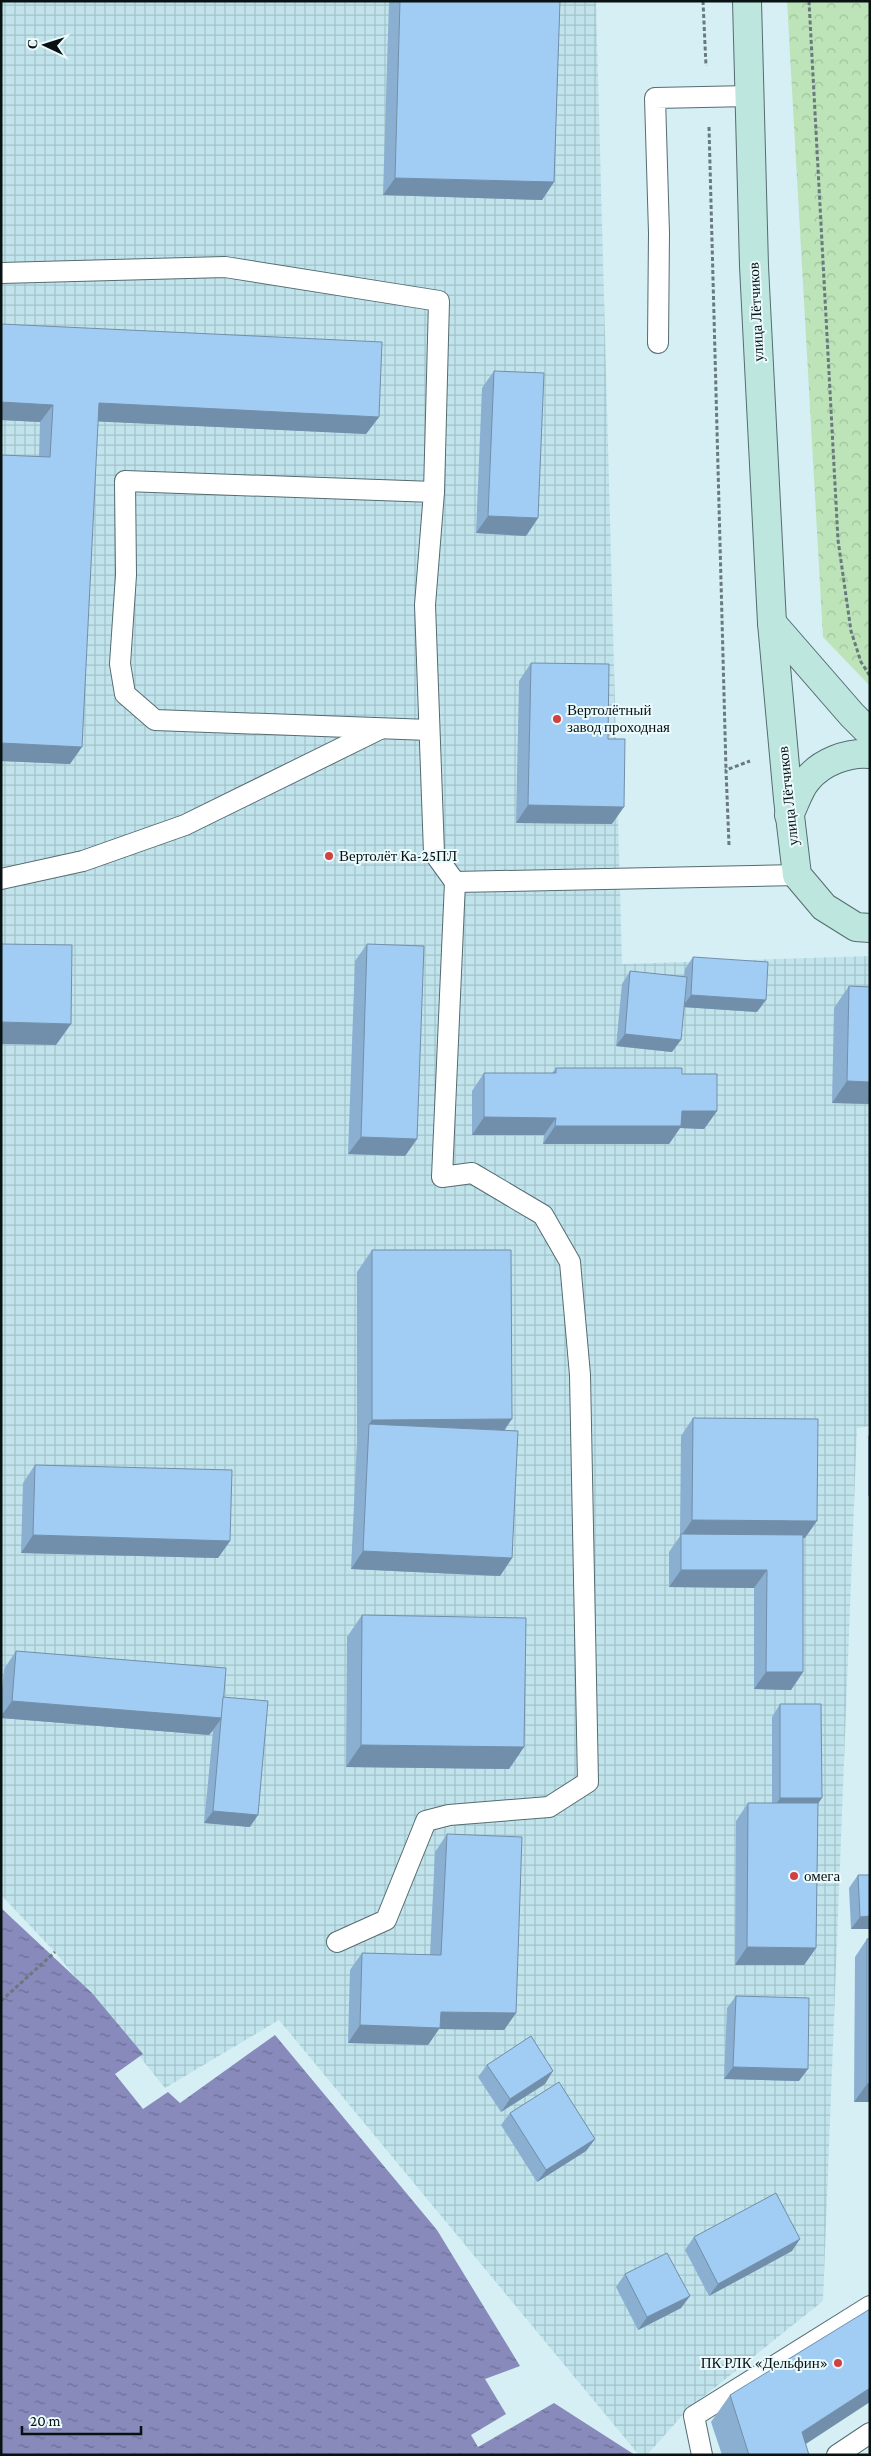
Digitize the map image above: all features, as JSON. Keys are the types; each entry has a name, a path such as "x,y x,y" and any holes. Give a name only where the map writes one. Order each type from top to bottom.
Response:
{"main road":[{"name":"улица Лётчиков","path":"748,1 754,266 772,623 789,815 797,875"},
{"path":"772,623 870,733"},
{"path":"789,815 807,780 830,762 858,753 870,754"},
{"path":"797,875 824,907 856,927 870,928"}],"lane":[{"path":"658,343 659,233 655,98 750,96"},
{"path":"1,273 225,267 439,301 434,492 425,605 434,853 455,882 442,1177 472,1173 543,1215 570,1262 580,1375 588,1782 549,1807 449,1815 426,1821 386,1920 337,1942"},
{"path":"429,730 155,720 125,694 120,664 126,576 125,481 434,492"},
{"path":"1,879 83,861 185,825 381,728"},
{"path":"455,882 797,875"},
{"path":"702,2455 694,2416 870,2306"},
{"path":"837,2455 870,2433"}],"path":[{"path":"808,1 838,540 851,631 860,662 870,676"},
{"path":"712,185 726,770"},
{"path":"1,2001 56,1952"}],"shaded area":[{"path":"1,1 596,1 622,964 870,956 870,1426 857,1428 823,2301 688,2409 647,2455 639,2455 279,2020 165,2088 55,1952 1,1895"}],"green space":[{"path":"787,1 870,1 870,686 823,637"}],"water":[{"path":"1,1908 92,1993 143,2054 115,2074 143,2109 168,2092 180,2103 275,2035 437,2230 520,2366 485,2379 506,2414 471,2435 478,2447 554,2403 635,2455 1,2455"}],"building":[{"path":"400,1 560,1 554,182 395,178"},
{"path":"1,324 382,342 379,417 99,403 82,747 1,743 1,455 50,457 53,405 1,402"},
{"path":"494,371 544,373 538,518 488,516"},
{"name":"Вертолётный завод проходная","path":"531,663 609,664 608,739 625,739 624,807 528,805"},
{"path":"1,944 72,945 71,1024 1,1022"},
{"path":"367,944 424,946 417,1139 361,1137"},
{"path":"693,957 768,962 766,1000 691,995"},
{"path":"630,971 687,977 681,1040 625,1034"},
{"path":"849,986 870,987 870,1082 847,1081"},
{"path":"556,1068 682,1068 682,1074 717,1074 717,1111 682,1111 681,1126 555,1126 556,1118 484,1117 484,1073 556,1073"},
{"path":"372,1250 511,1250 512,1419 372,1420"},
{"path":"693,1418 818,1419 817,1521 692,1520"},
{"path":"369,1424 518,1431 512,1558 363,1551"},
{"path":"35,1465 232,1470 230,1541 33,1535"},
{"path":"681,1534 803,1535 803,1672 766,1672 767,1570 681,1570"},
{"path":"362,1615 526,1618 524,1747 361,1745"},
{"path":"16,1651 226,1668 222,1718 12,1701"},
{"path":"223,1697 268,1701 258,1815 213,1811"},
{"path":"780,1704 821,1704 822,1798 780,1798"},
{"path":"748,1803 818,1803 816,1948 747,1947"},
{"path":"447,1834 522,1837 516,2013 441,2012 440,2028 360,2025 362,1953 441,1955"},
{"path":"858,1875 870,1875 870,1916 860,1917"},
{"path":"867,1939 870,1939 870,2084 867,2084"},
{"path":"736,1996 809,1998 808,2069 733,2067"},
{"path":"531,2036 553,2071 510,2099 487,2065"},
{"path":"559,2082 595,2139 546,2170 510,2113"},
{"path":"776,2193 800,2239 718,2284 694,2237"},
{"path":"667,2253 690,2296 647,2317 625,2274"},
{"name":"ПК РЛК «Дельфин»","path":"870,2309 870,2388 802,2432 809,2455 749,2455 730,2395"}],"place":[{"name":"Вертолётный завод проходная","path":"557,719"},
{"name":"Вертолёт Ка-25ПЛ","path":"329,856"},
{"name":"омега","path":"794,1876"},
{"name":"ПК РЛК «Дельфин»","path":"838,2363"}]}
